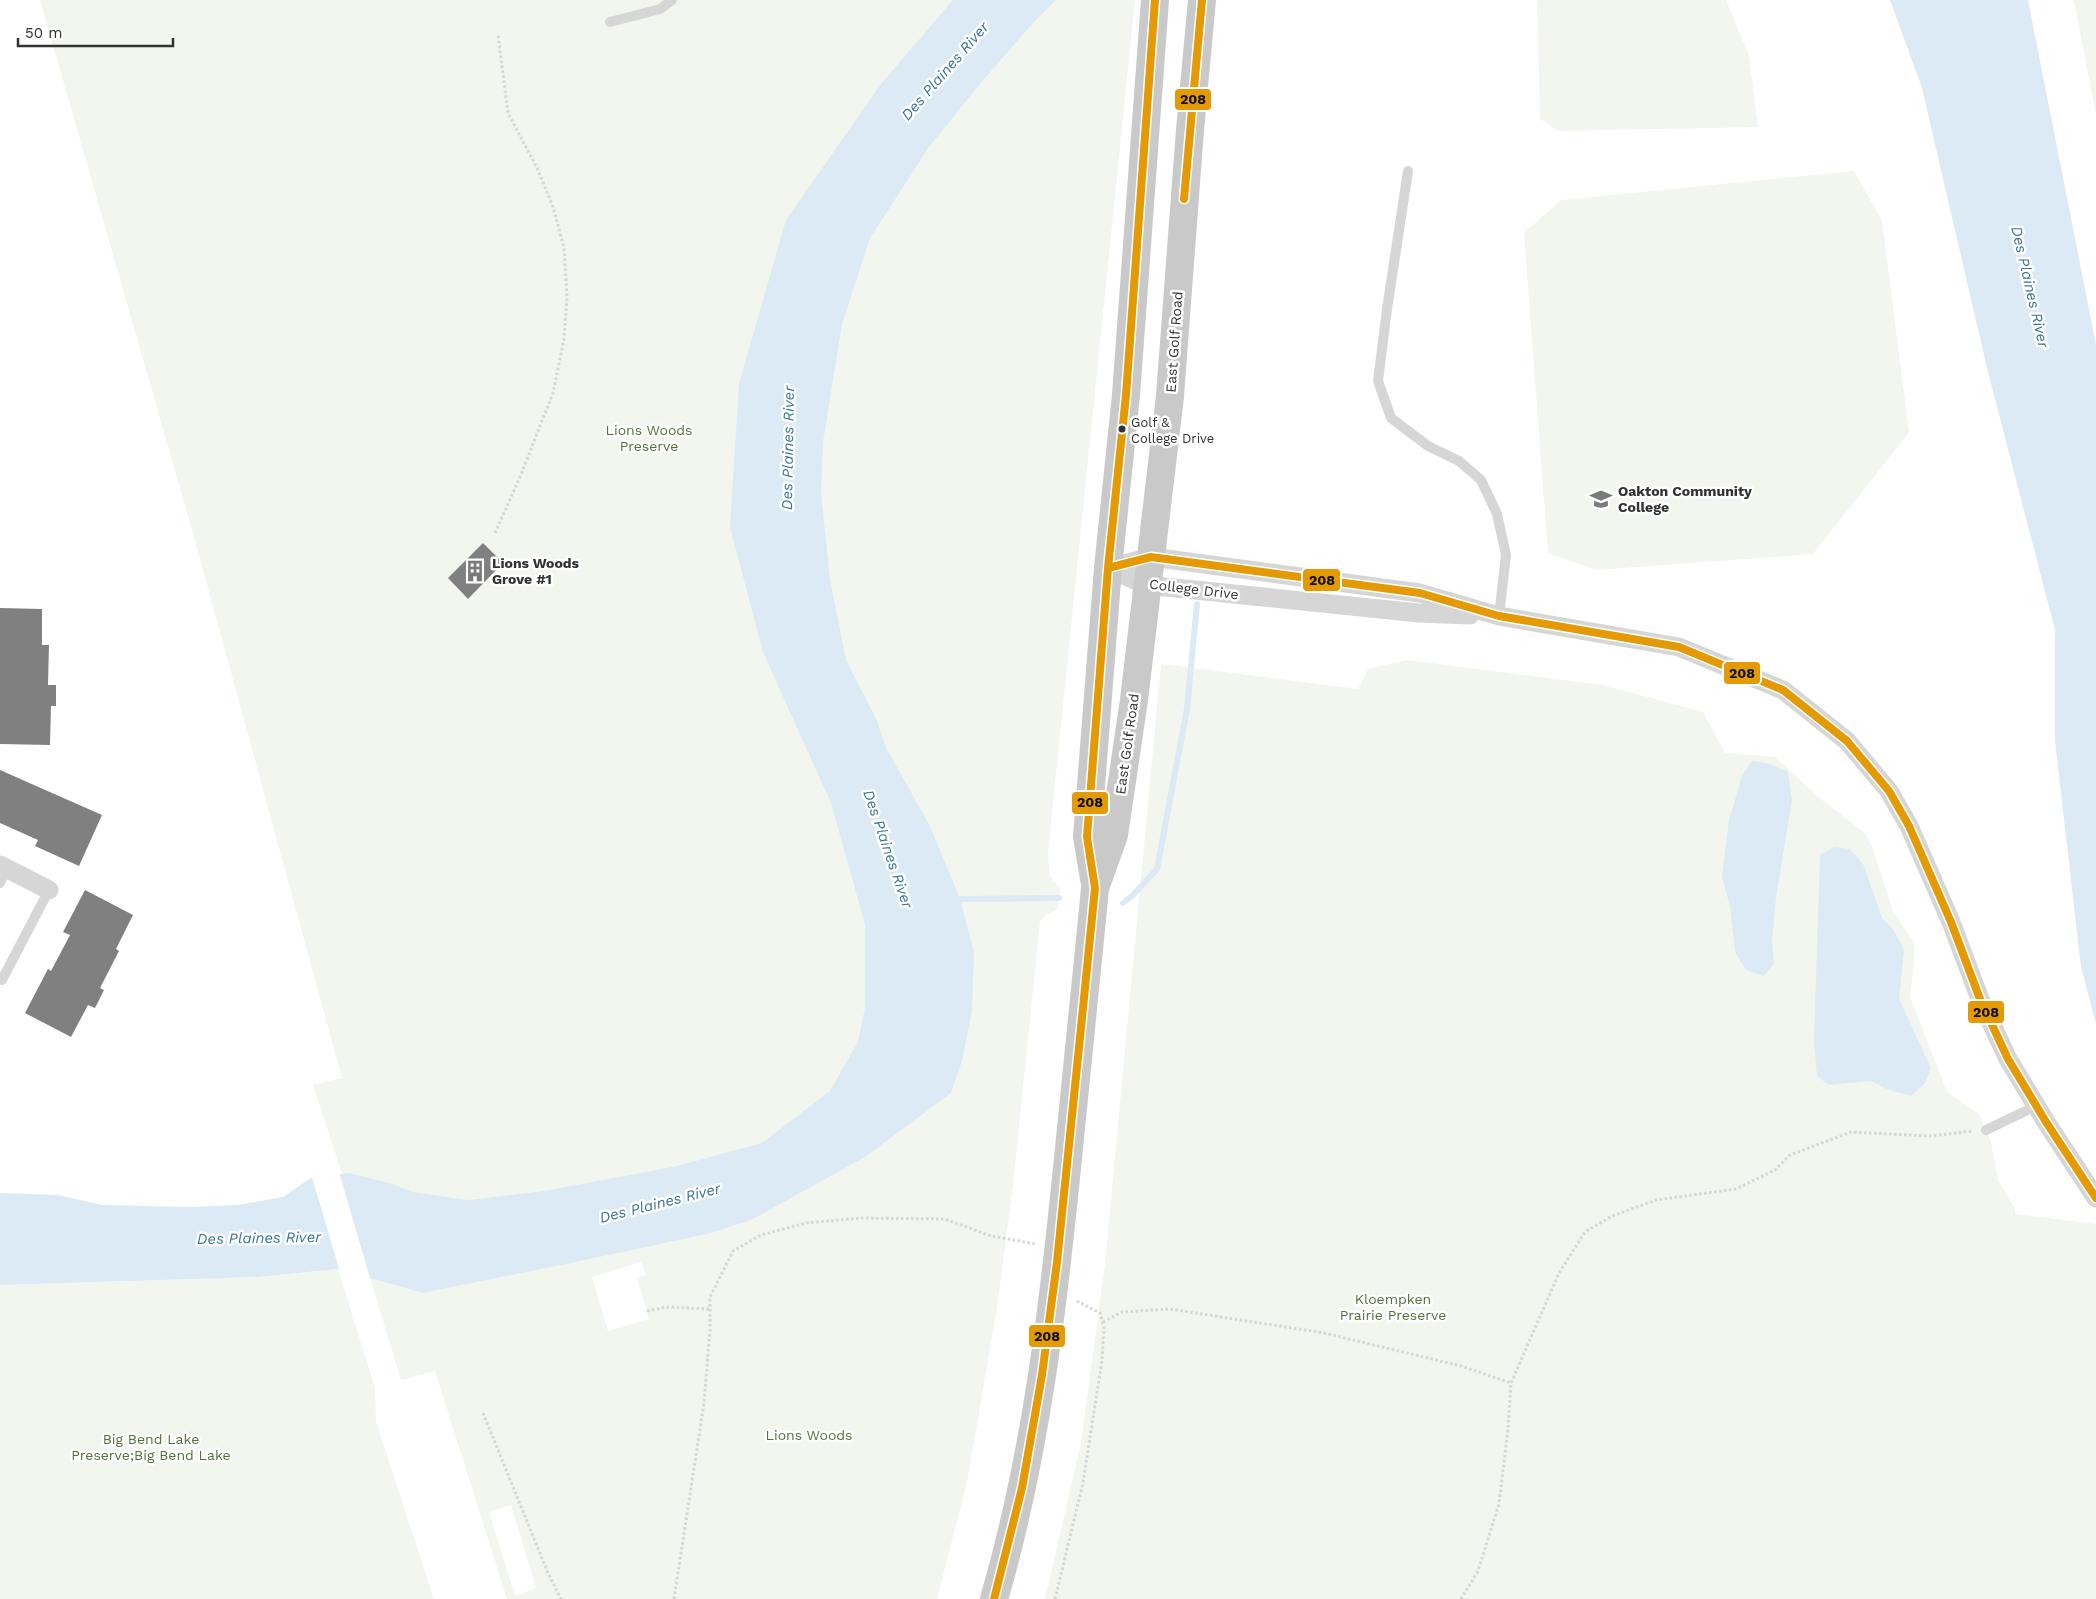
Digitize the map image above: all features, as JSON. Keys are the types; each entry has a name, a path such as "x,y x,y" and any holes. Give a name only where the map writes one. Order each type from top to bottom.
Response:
{"main road":[{"name":"East Golf Road","path":"1095,888 1087,837 1108,568 1126,395 1155,0"},
{"name":"East Golf Road","path":"994,1599 1004,1567 1034,1426 1060,1246 1095,888 1114,835 1134,700 1146,585 1170,396 1190,130 1202,5"}],"street":[{"name":"College Drive","path":"1108,568 1151,556 1420,592 1499,616 1679,647 1784,690 1847,741 1889,790 1909,826 1951,922 1980,999 2008,1059 2096,1198"},
{"name":"College Drive","path":"1108,568 1146,585 1419,613 1499,616"},
{"path":"2,872 49,890"}],"lane":[{"path":"610,22 660,9 672,0"},
{"path":"1408,171 1378,381 1391,418 1428,446 1459,461 1481,480 1497,514 1506,555 1499,616"},
{"path":"0,978 2,980 49,890"},
{"path":"1986,1130 2036,1106"}],"path":[{"path":"495,533 520,477 553,393 564,339 567,297 564,248 552,207 538,170 508,112 498,35"},
{"path":"1461,1599 1478,1571 1499,1504 1508,1429 1511,1383 1559,1273 1585,1232 1612,1216 1656,1200 1736,1189 1775,1170 1790,1155 1851,1132 1931,1136 1986,1130"},
{"path":"674,1599 704,1403 710,1330 710,1297 733,1251 761,1235 806,1223 861,1218 945,1219 991,1236 1060,1246"},
{"path":"1054,1288 1100,1313 1104,1327 1102,1360 1083,1483 1055,1599"},
{"path":"646,1311 666,1307 710,1309"},
{"path":"1103,1322 1122,1312 1170,1309 1324,1333 1460,1366 1511,1383"},
{"path":"482,1413 548,1573 561,1599"}],"green space":[{"name":"Lions Woods Preserve","path":"40,0 1135,0 1048,852 1050,876 1060,889 1058,909 1046,915 1040,921 1013,1185 997,1308 967,1482 937,1599 507,1599 435,1371 401,1380 370,1278 423,1293 706,1234 719,1155 677,1166 544,1191 469,1200 413,1192 390,1183 350,1173 342,1174 313,1085 342,1078 194,537","holes":["641,1262 646,1275 637,1278 649,1319 608,1331 592,1277","511,1505 536,1588 515,1596 489,1512"]},
{"path":"1537,0 1726,0 1749,56 1758,127 1558,131 1540,119"},
{"path":"2074,0 2096,0 2096,115"},
{"path":"1854,171 1882,221 1909,432 1813,554 1596,570 1548,553 1524,233 1561,200"},
{"name":"Kloempken Prairie Preserve","path":"1407,660 1603,685 1703,712 1725,753 1775,757 1822,800 1865,833 1872,847 1893,911 1914,943 1910,997 1947,1092 1979,1114 1991,1142 1998,1180 2015,1209 2015,1214 2096,1224 2096,1599 1045,1599 1081,1443 1105,1264 1161,664 1358,689 1368,669"},
{"name":"Big Bend Lake Preserve;Big Bend Lake","path":"338,1269 375,1388 376,1422 434,1599 0,1599 0,1285 258,1277"}],"water":[{"name":"Des Plaines River","path":"953,0 1056,0 1033,23 979,85 929,147 870,238 842,324 823,442 821,492 830,580 846,660 877,721 886,748 929,824 960,899 974,952 972,1010 962,1061 951,1093 865,1157 751,1220 707,1234 423,1293 338,1269 258,1277 0,1285 0,1193 58,1195 102,1205 189,1207 238,1205 283,1197 312,1177 350,1173 390,1183 413,1192 469,1200 544,1191 677,1166 762,1143 830,1091 858,1042 865,1008 865,924 831,803 763,652 730,527 739,384 786,220 881,84"},
{"name":"Des Plaines River","path":"1890,0 2028,0 2096,345 2096,1024 2081,967 2055,741 2055,630 1987,368 1922,88"},
{"path":"1752,761 1767,763 1788,772 1792,800 1776,897 1772,942 1774,963 1764,976 1746,970 1735,952 1730,906 1722,877 1729,820 1742,776"},
{"path":"1834,847 1850,849 1863,864 1882,918 1893,929 1904,950 1899,999 1931,1068 1925,1083 1911,1096 1887,1089 1871,1081 1829,1085 1817,1076 1814,1042 1820,855"}],"pier":[{"path":"339,1172 371,1281 340,1272 311,1174"}],"building":[{"name":"Lions Woods Grove #1","path":"483,543 503,563 468,599 448,578"},
{"path":"0,608 42,609 42,645 49,645 48,685 56,685 56,706 51,706 50,745 0,744"},
{"path":"0,770 102,815 79,866 35,846 38,840 0,823"},
{"path":"85,890 133,915 116,949 119,951 100,988 104,990 95,1008 88,1005 71,1037 25,1013 48,969 51,971 70,935 63,932"}],"waterway":[{"path":"1123,903 1157,869 1187,709 1197,604"},
{"path":"953,899 1059,898"}],"transit line":[{"name":"208","path":"994,1599 1022,1488 1042,1375 1057,1262 1082,1018 1095,888 1087,837 1108,568 1126,395 1155,0"},
{"name":"208","path":"1184,199 1202,0"},
{"name":"208","path":"1108,568 1151,557 1420,593 1499,616 1679,647 1783,690 1847,741 1889,791 1909,826 1951,922 1980,999 2008,1059 2046,1122 2096,1198"}],"place":[{"name":"Golf & College Drive","path":"1122,429"},
{"name":"Oakton Community College","path":"1601,499"},
{"name":"Lions Woods Grove #1","path":"475,571"}],"park label":[{"name":"Lions Woods","path":"809,1435"}]}
